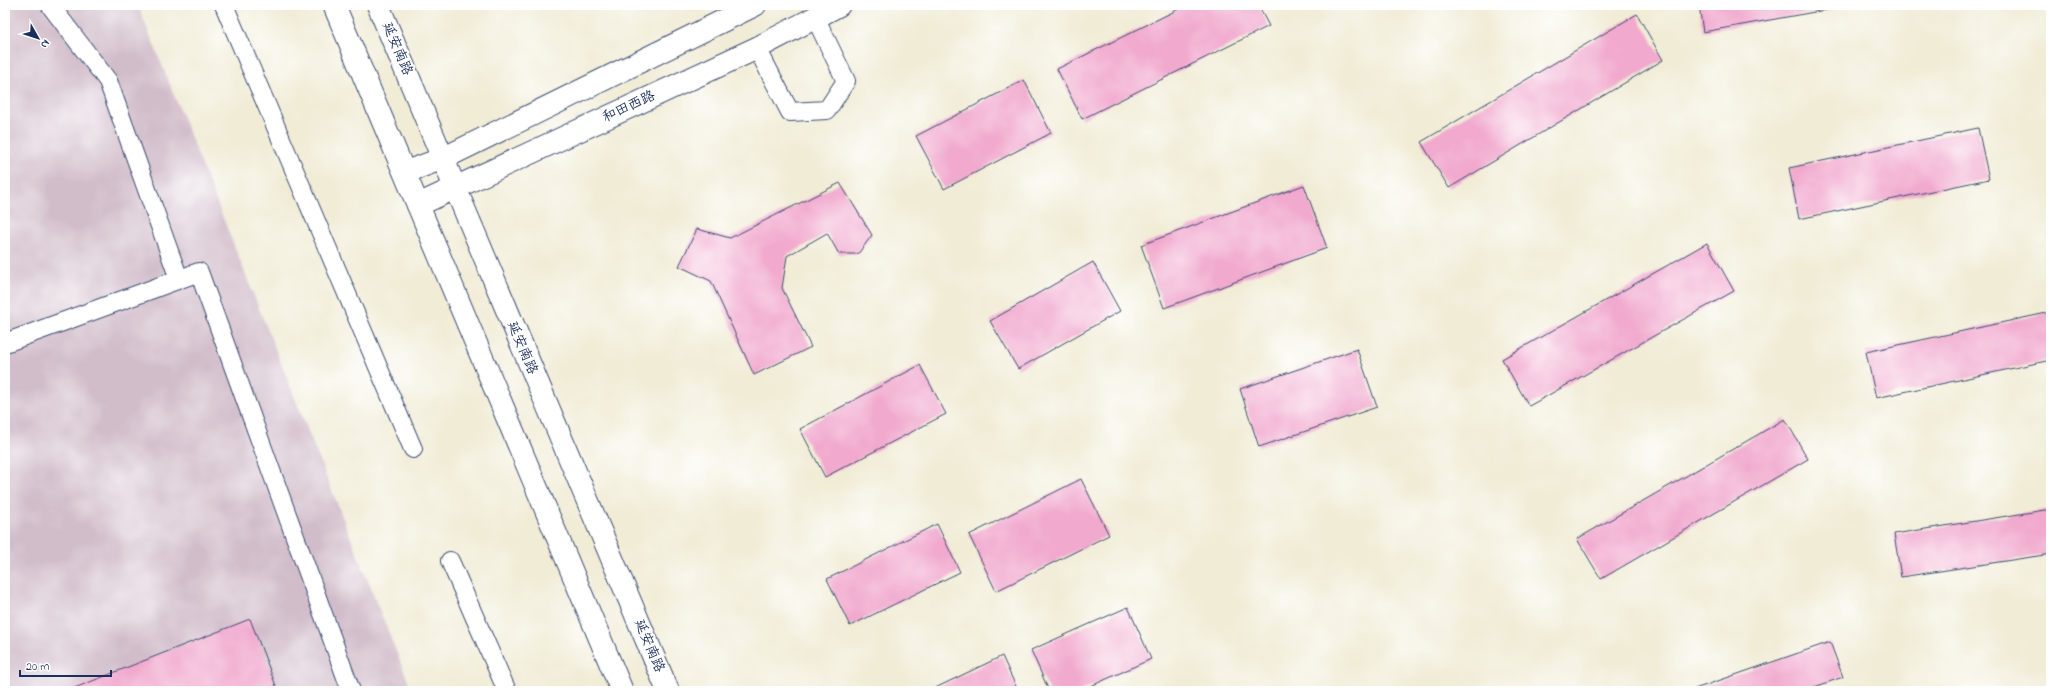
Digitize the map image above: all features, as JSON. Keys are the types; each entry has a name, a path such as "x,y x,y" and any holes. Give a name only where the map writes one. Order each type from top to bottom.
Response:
{"main road":[{"path":"334,5 406,172 418,205 622,691"},
{"name":"延安南路","path":"378,5 444,158 454,189 668,691"},
{"path":"406,172 444,158 755,5"},
{"name":"和田西路","path":"418,205 757,48 839,5"}],"lane":[{"path":"50,5 108,81 179,279"},
{"path":"224,5 413,449"},
{"path":"757,48 790,112 827,110 846,81 815,17"},
{"path":"5,343 199,272 351,691"},
{"path":"450,561 507,691"}],"shaded area":[{"path":"5,5 138,5 412,691 5,691"}],"building":[{"path":"1187,5 1258,5 1269,26 1082,119 1057,69"},
{"path":"1699,5 1848,5 1848,6 1703,32"},
{"path":"1637,14 1663,60 1449,188 1421,142"},
{"path":"1024,80 1051,133 944,189 916,136"},
{"path":"1978,128 1989,179 1799,219 1789,168"},
{"path":"840,183 872,235 858,254 839,254 827,233 787,256 782,288 811,347 754,375 711,281 679,266 697,229 730,238"},
{"path":"1304,185 1327,248 1164,308 1141,245"},
{"path":"1707,243 1734,291 1529,406 1502,359"},
{"path":"1093,262 1120,311 1018,369 990,321"},
{"path":"2051,312 2051,360 1876,398 1866,352"},
{"path":"1357,349 1377,407 1259,447 1240,389"},
{"path":"920,365 946,414 825,477 800,429"},
{"path":"1785,419 1808,459 1601,579 1577,539"},
{"path":"1081,479 1109,535 996,591 969,535"},
{"path":"2051,509 2051,554 1901,577 1894,534"},
{"path":"937,524 960,572 850,626 827,579"},
{"path":"1128,607 1151,659 1080,691 1049,691 1031,650"},
{"path":"250,619 278,691 67,691"},
{"path":"1830,642 1843,677 1803,691 1689,691"},
{"path":"1002,656 1018,691 929,691"}]}
